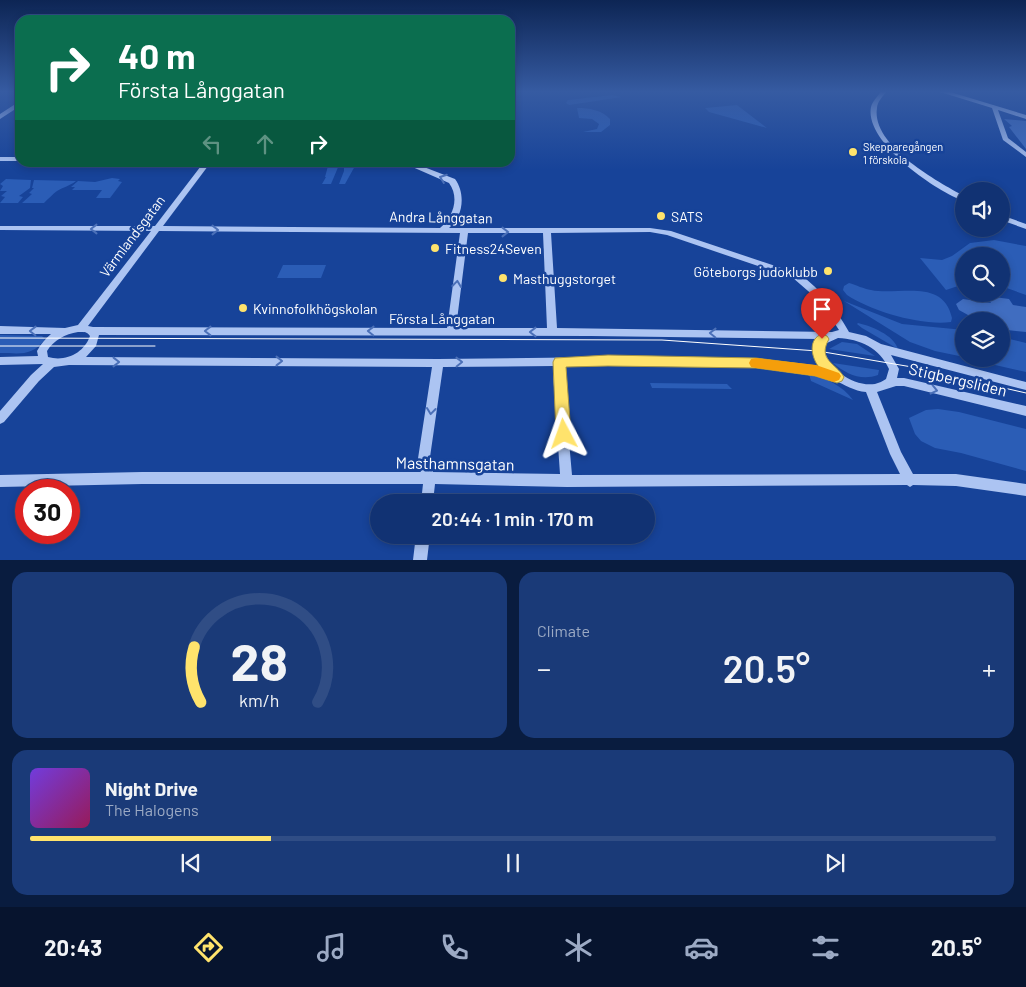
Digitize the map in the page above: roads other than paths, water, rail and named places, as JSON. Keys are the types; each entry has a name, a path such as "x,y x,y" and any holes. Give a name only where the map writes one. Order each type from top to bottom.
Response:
{"street":[{"path":"873,117 884,141 913,167 955,194"},
{"path":"998,117 1005,139 1010,145 1026,155"},
{"path":"0,159 15,159"},
{"name":"Värmlandsgatan","path":"81,328 204,167"},
{"path":"416,167 456,184 458,194 453,219 442,230"},
{"path":"1010,221 1026,227"},
{"name":"Andra Långgatan","path":"0,228 547,232 560,230 659,231 782,271 811,285 836,315 846,334"},
{"path":"451,332 464,231"},
{"path":"547,232 552,332"},
{"name":"Första Långgatan","path":"0,330 66,331 81,328 92,331 552,332 762,335"},
{"name":"Första Långgatan","path":"47,362 41,354 45,346 53,338 66,331"},
{"path":"68,361 81,355 91,346 95,338 92,331"},
{"name":"Stigbergsliden","path":"762,335 846,334 862,338 877,346 909,357 1026,386"},
{"path":"829,335 818,344 818,352 823,365 837,377"},
{"name":"Stigbergsliden","path":"877,346 886,354 894,369 893,378 887,385"},
{"path":"0,361 438,363 608,360 732,362 796,367 816,370 853,385 870,389 896,454 910,481"},
{"path":"0,419 47,362"},
{"path":"559,362 558,373 567,481"},
{"path":"428,494 430,478 423,465 438,363"},
{"name":"Stigbergsliden","path":"870,389 896,382 904,382 1025,410"},
{"name":"Masthamnsgatan","path":"0,481 142,478 430,478 567,481 812,479 978,482 1026,490"},
{"path":"420,560 422,544"}],"tram line":[{"path":"0,338 662,340 818,351 912,367 1026,393"},
{"path":"0,346 155,346"}],"place":[{"name":"Skepparegången 1 förskola","path":"853,152"},
{"name":"SATS","path":"661,216"},
{"name":"Fitness24Seven","path":"435,248"},
{"name":"Göteborgs judoklubb","path":"828,271"},
{"name":"Masthuggstorget","path":"503,278"},
{"name":"Kvinnofolkhögskolan","path":"243,308"}]}
